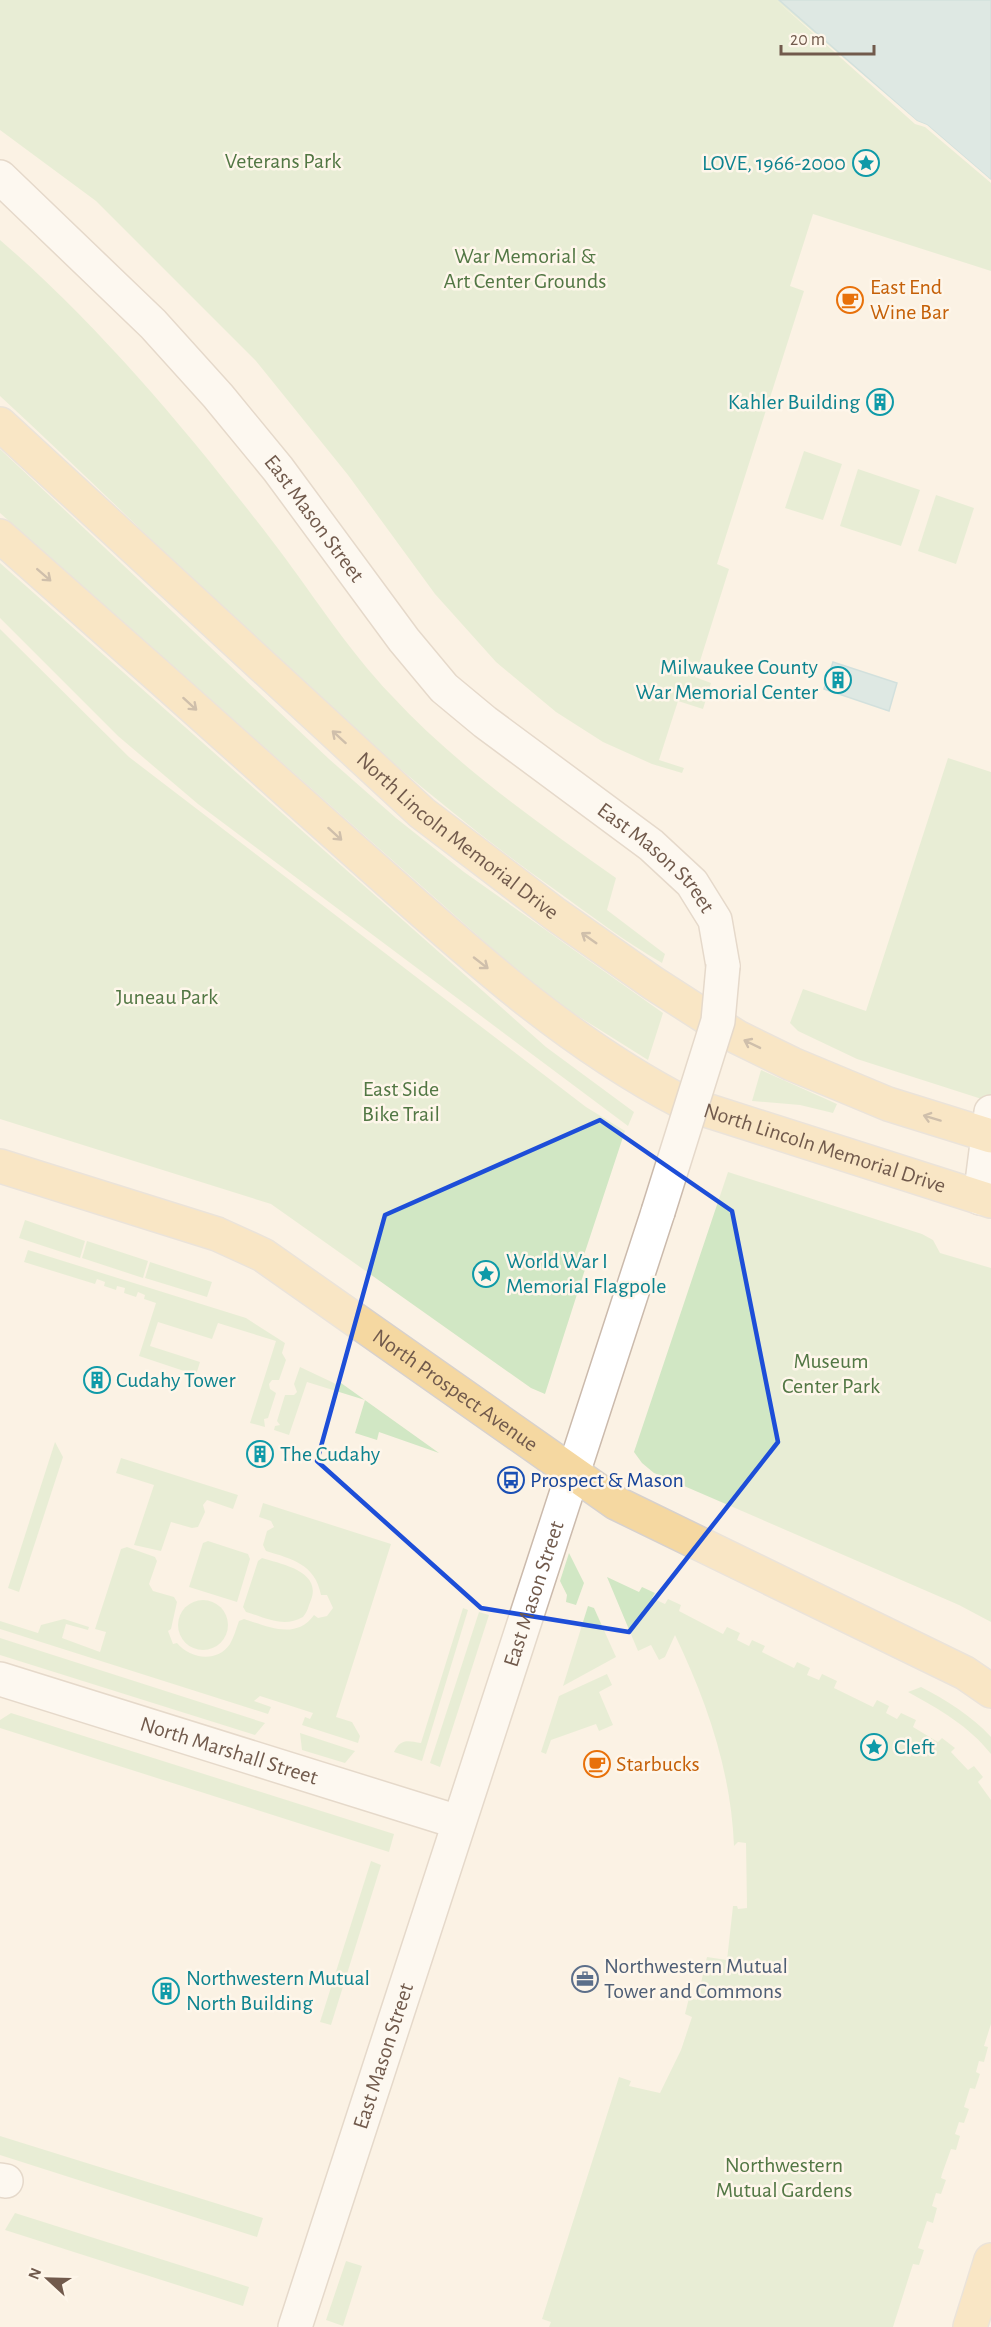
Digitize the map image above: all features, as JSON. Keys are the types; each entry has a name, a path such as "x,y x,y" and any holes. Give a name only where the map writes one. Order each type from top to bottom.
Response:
{"main road":[{"name":"North Lincoln Memorial Drive","path":"0,424 422,813 555,914 653,982 737,1036 792,1064 888,1104 990,1128"},
{"name":"North Lincoln Memorial Drive","path":"0,536 472,956 582,1044 644,1083 684,1103 986,1200"},
{"name":"North Prospect Avenue","path":"0,1166 217,1234 263,1255 616,1503 978,1682"},
{"path":"970,2327 991,2260"}],"street":[{"name":"East Mason Street","path":"0,177 153,324 218,396 278,468 404,640 444,688 485,722 651,845 692,883 715,920 723,966 718,1021 658,1212 571,1473 295,2327"},
{"path":"986,1200 990,1128"},
{"name":"North Marshall Street","path":"0,1679 458,1822"}],"highlighted area":[{"path":"600,1120 732,1211 778,1442 629,1632 481,1608 317,1461 385,1215"}],"green space":[{"name":"War Memorial & Art Center Grounds","path":"0,0 779,0 917,121 927,125 991,180 991,271 813,214 790,286 804,291 717,564 729,569 695,677 711,683 703,709 678,701 659,760 684,768 682,773 652,764 603,742 556,712 496,662 435,594 348,475 256,361 96,201 0,130"},
{"path":"0,240 73,308 176,421 270,538 359,659 417,722 499,793 616,878 607,910 665,954 662,963 554,889 480,834 408,775 270,652 0,396"},
{"path":"0,449 329,759 396,818 464,872 663,1013 648,1060 554,1001 513,967 0,513"},
{"path":"804,451 842,464 823,520 785,508"},
{"path":"858,469 920,490 901,546 840,526"},
{"path":"936,495 974,508 956,564 918,551"},
{"path":"0,563 546,1047 634,1112 628,1126 198,804 118,736 0,618"},
{"name":"Juneau Park","path":"0,629 129,757 586,1107 625,1131 584,1255 589,1257 545,1394 531,1388 271,1204 0,1119"},
{"path":"948,758 991,772 991,1102 857,1059 798,1031 790,1023 803,989 866,1011"},
{"path":"761,1070 837,1104 833,1113 800,1105 752,1101"},
{"name":"Museum Center Park","path":"728,1172 922,1234 933,1240 940,1253 991,1268 991,1622 959,1605 654,1473 634,1452"},
{"path":"25,1220 85,1241 80,1258 19,1238"},
{"path":"87,1241 148,1261 143,1278 82,1258"},
{"path":"28,1250 246,1318 285,1343 282,1353 286,1360 279,1380 272,1380 269,1384 270,1389 276,1393 268,1418 264,1419 265,1427 250,1423 276,1341 218,1323 212,1339 158,1322 150,1346 200,1362 196,1375 139,1356 156,1303 144,1299 145,1295 138,1292 136,1297 124,1293 125,1288 117,1286 116,1290 104,1286 105,1282 97,1279 95,1284 24,1262"},
{"path":"150,1262 212,1282 207,1297 145,1278"},
{"path":"300,1367 336,1384 341,1383 365,1400 307,1382 289,1435 274,1430 275,1426 280,1425 277,1421 285,1395 294,1395 297,1392 294,1384"},
{"path":"365,1400 439,1453 379,1432 377,1440 355,1433"},
{"path":"55,1442 63,1457 19,1592 8,1588"},
{"path":"121,1458 238,1495 233,1509 207,1500 203,1505 205,1512 198,1527 192,1528 171,1522 161,1551 134,1545 154,1485 116,1473"},
{"path":"263,1503 391,1544 336,1717 352,1722 360,1736 358,1743 302,1725 305,1717 310,1719 313,1713 260,1696 254,1701 271,1707 268,1714 0,1629 0,1621 38,1633 41,1625 64,1619 89,1627 88,1630 66,1624 62,1638 100,1652 106,1632 95,1629 121,1549 127,1547 155,1557 157,1561 149,1584 153,1591 174,1597 177,1602 171,1629 168,1631 173,1644 177,1643 189,1653 204,1657 225,1650 230,1644 239,1621 244,1619 272,1628 291,1629 307,1623 314,1615 318,1618 327,1616 333,1608 327,1595 321,1595 314,1576 301,1564 266,1551 263,1545 267,1531 274,1527 271,1521 259,1517"},
{"path":"208,1541 248,1554 250,1559 237,1602 189,1587 203,1543"},
{"path":"569,1553 584,1583 576,1605 566,1602 567,1595 560,1581"},
{"path":"262,1558 298,1570 311,1582 313,1590 311,1600 303,1617 282,1622 246,1612 243,1607 258,1561"},
{"name":"Northwestern Mutual Gardens","path":"607,1577 639,1592 642,1587 655,1593 652,1598 665,1604 668,1599 681,1605 679,1611 723,1634 727,1627 740,1633 737,1640 749,1646 752,1640 765,1646 762,1652 794,1668 797,1662 810,1668 807,1675 819,1680 822,1674 837,1681 834,1688 873,1707 877,1700 889,1706 886,1713 897,1719 901,1713 916,1720 913,1727 938,1742 942,1738 955,1748 951,1752 968,1770 974,1766 983,1777 978,1782 991,1800 991,2024 984,2046 988,2047 984,2062 979,2061 976,2072 980,2074 975,2089 970,2088 964,2107 969,2109 964,2123 959,2122 955,2134 960,2136 956,2150 951,2149 942,2174 941,2178 946,2180 941,2194 936,2193 932,2206 937,2208 933,2223 927,2221 918,2248 924,2250 919,2265 913,2264 893,2327 549,2327 551,2322 542,2319 619,2077 631,2081 629,2086 660,2093 681,2050 692,2017 685,2014 689,1998 697,2000 707,1957 727,1960 733,1906 737,1906 738,1909 747,1908 746,1843 738,1842 734,1846 732,1818 722,1764 707,1711 687,1660 675,1635 665,1657 659,1660 651,1645 638,1651"},
{"path":"203,1600 221,1607 228,1625 221,1643 203,1650 185,1643 178,1625 185,1607"},
{"path":"588,1606 594,1608 616,1657 563,1686"},
{"path":"463,1608 468,1610 422,1761 394,1752 402,1742 421,1743"},
{"path":"479,1612 489,1615 440,1767 430,1763"},
{"path":"0,1638 265,1723 255,1735 0,1655"},
{"path":"607,1674 612,1685 599,1692 613,1725 599,1731 596,1724 551,1740 546,1754 541,1752 559,1696"},
{"path":"921,1687 958,1709 984,1729 991,1737 991,1754 963,1727 908,1692"},
{"path":"11,1713 394,1834 389,1852 0,1728 0,1720"},
{"path":"300,1733 355,1751 345,1763 302,1750"},
{"path":"371,1861 381,1865 331,2025 320,2022"},
{"path":"0,2136 263,2218 257,2237 0,2155"},
{"path":"15,2213 249,2287 243,2306 5,2230"},
{"path":"346,2261 362,2266 343,2326 326,2320"}],"water":[{"path":"779,0 991,0 991,180 927,125 917,121"},
{"path":"833,662 897,683 889,711 824,689"}],"pier":[{"path":"776,0 917,121 927,125 991,180 991,183 925,127 915,124"}],"place":[{"name":"LOVE, 1966-2000","path":"866,163"},
{"name":"East End Wine Bar","path":"850,300"},
{"name":"Kahler Building","path":"880,402"},
{"name":"Milwaukee County War Memorial Center","path":"838,680"},
{"name":"World War I Memorial Flagpole","path":"486,1274"},
{"name":"Cudahy Tower","path":"97,1380"},
{"name":"The Cudahy","path":"260,1454"},
{"name":"Prospect & Mason","path":"511,1480"},
{"name":"Cleft","path":"874,1747"},
{"name":"Starbucks","path":"597,1764"},
{"name":"Northwestern Mutual Tower and Commons","path":"585,1979"},
{"name":"Northwestern Mutual North Building","path":"166,1991"}],"park label":[{"name":"Veterans Park","path":"283,161"},
{"name":"East Side Bike Trail","path":"401,1102"}]}
